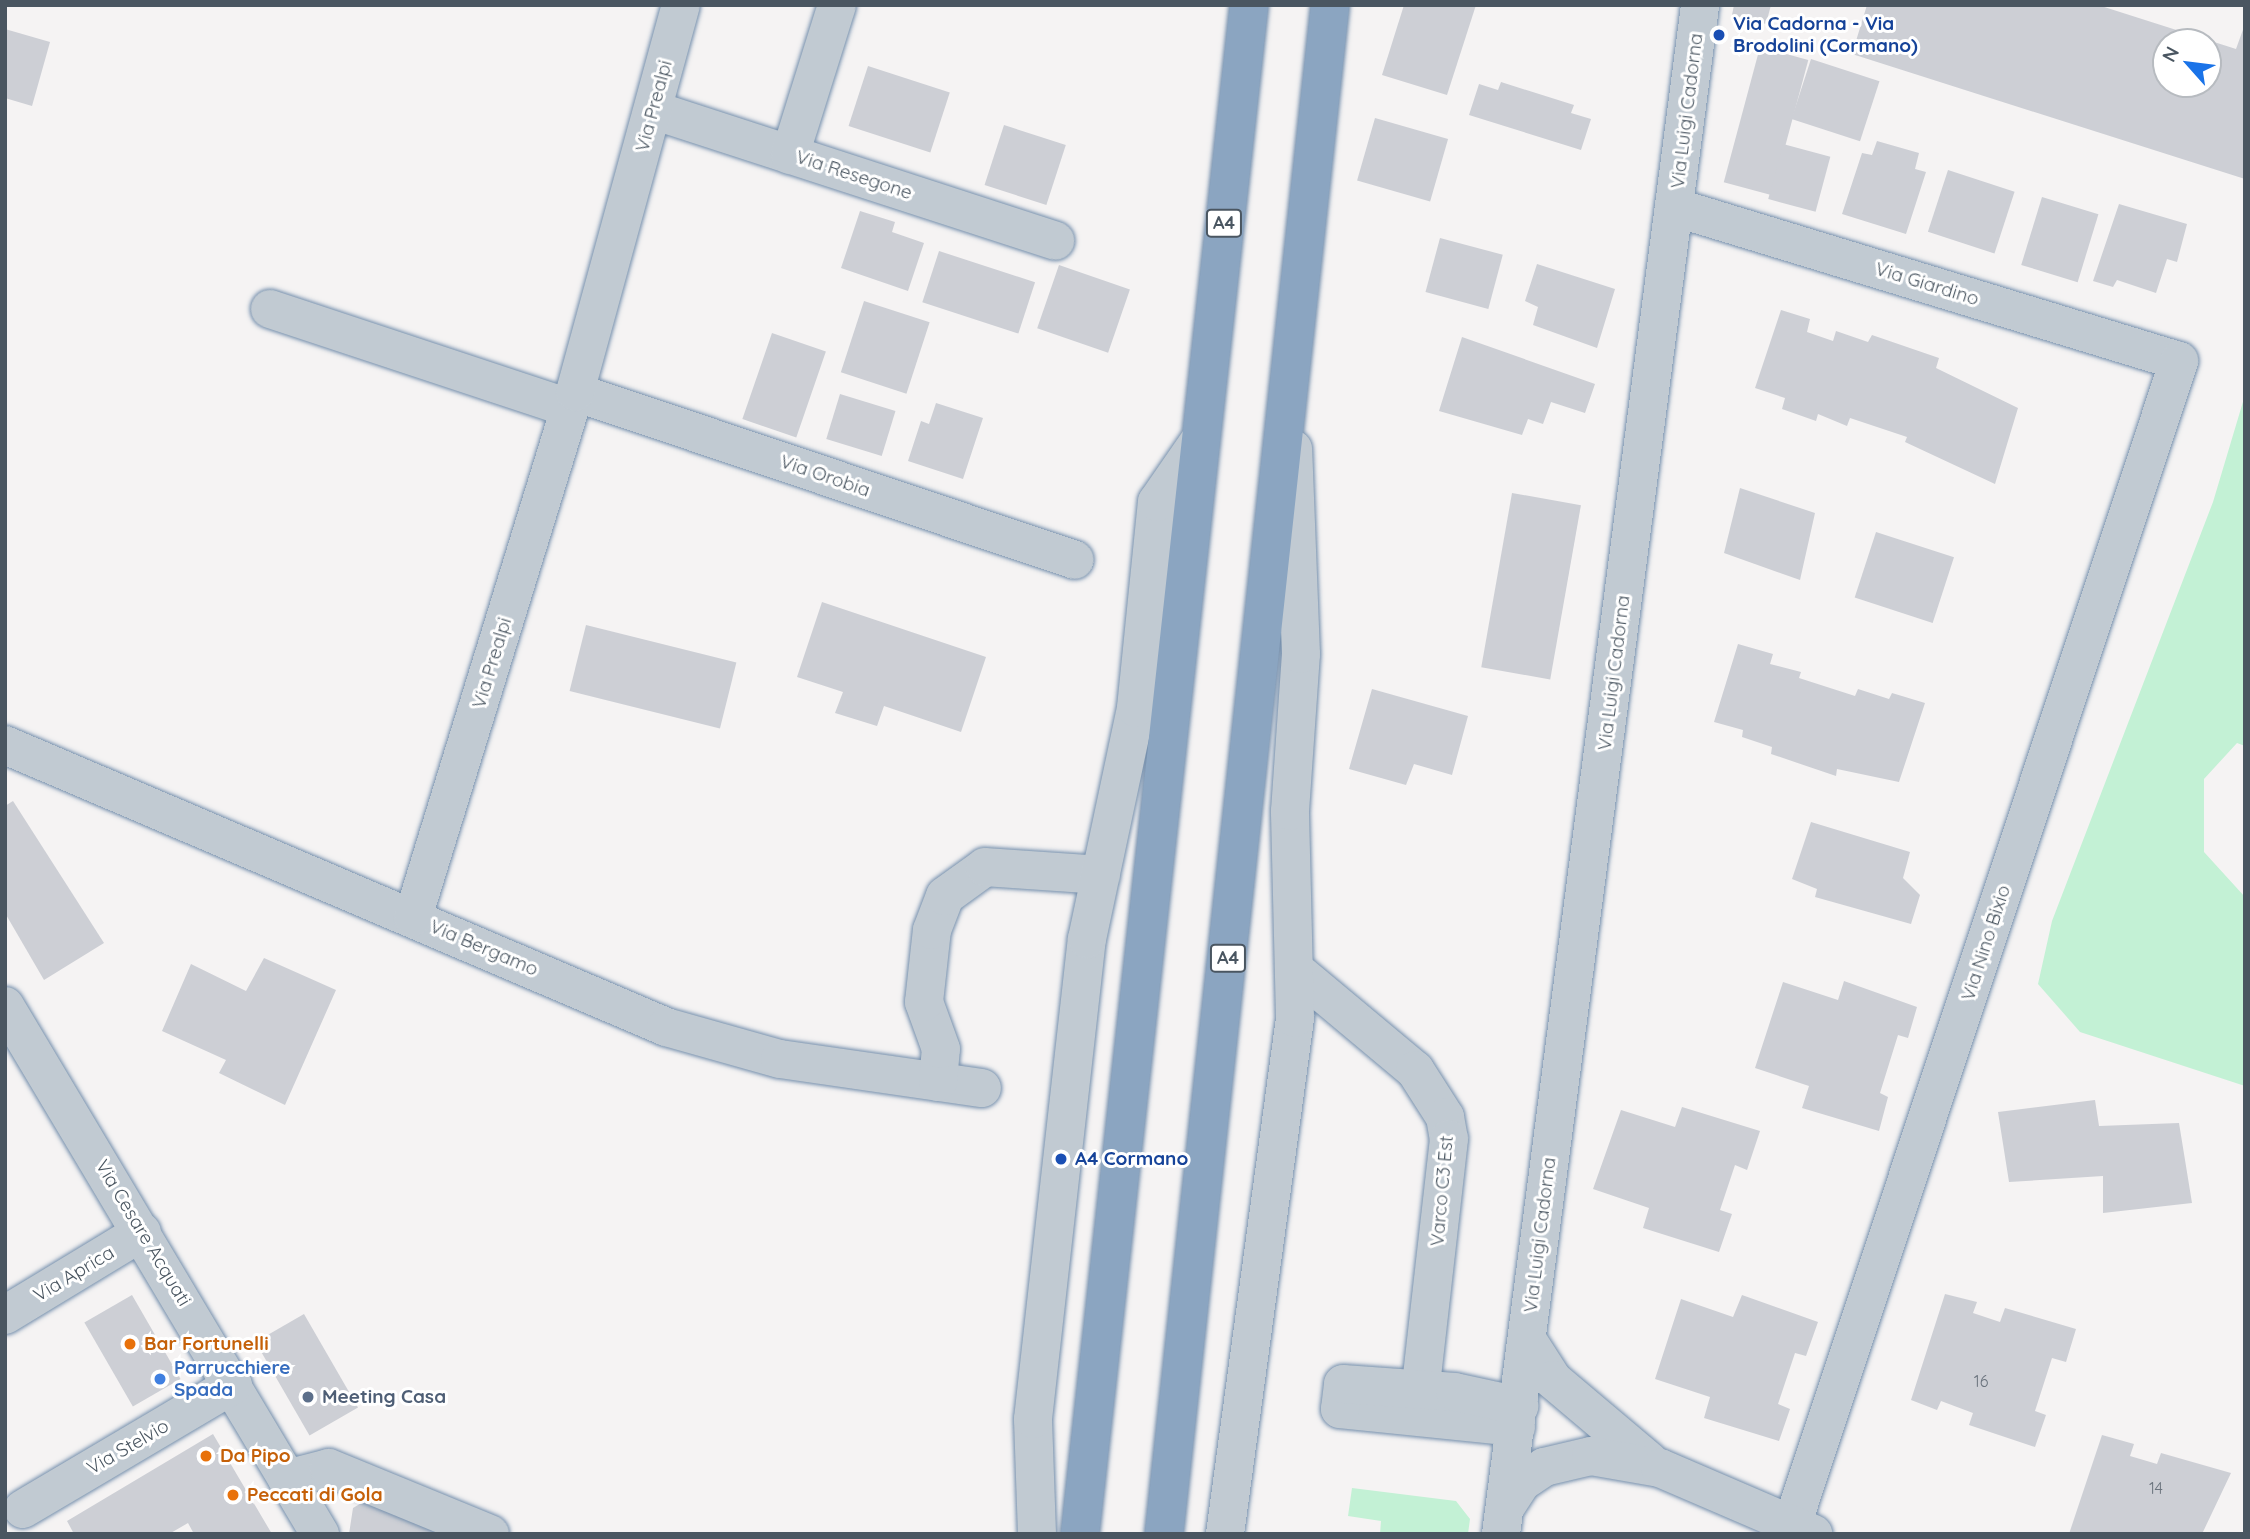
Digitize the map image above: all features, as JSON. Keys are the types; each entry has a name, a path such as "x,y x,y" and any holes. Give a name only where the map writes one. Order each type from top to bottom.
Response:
{"highway":[{"name":"A4","path":"1080,1534 1248,5"},
{"name":"A4","path":"1164,1534 1330,5"}],"street":[{"name":"Via Prealpi","path":"412,917 573,400 681,5"},
{"path":"790,155 837,5"},
{"name":"Via Luigi Cadorna","path":"1503,1521 1700,5"},
{"name":"Via Resegone","path":"653,110 1055,241"},
{"name":"Via Giardino","path":"1674,207 2179,361"},
{"path":"270,309 573,400"},
{"name":"Via Nino Bixio","path":"1803,1530 2179,361"},
{"path":"1225,1534 1295,1018 1290,811 1301,654 1291,383"},
{"name":"Via Orobia","path":"573,400 1075,560"},
{"path":"1037,1534 1032,1419 1087,939 1136,708 1157,502 1200,440"},
{"name":"Via Bergamo","path":"5,745 666,1027 780,1059 982,1088"},
{"path":"938,1082 941,1049 924,1002 932,930 945,897 985,867 1101,875"},
{"name":"Varco C3 Est","path":"1294,969 1415,1070 1445,1116 1449,1139 1420,1394"},
{"name":"Via Cesare Acquati","path":"5,1006 320,1534"},
{"name":"Via Aprica","path":"5,1315 142,1232"},
{"path":"1528,1341 1574,1401 1660,1468"},
{"name":"Via Stelvio","path":"23,1509 233,1385"},
{"path":"1455,1392 1517,1416 1341,1397 1455,1392"},
{"path":"1503,1521 1522,1482 1566,1458 1606,1457 1660,1468 1803,1530"},
{"path":"287,1479 329,1468 490,1534"}],"green space":[{"path":"2245,395 2245,746 2237,743 2204,779 2204,852 2245,897 2245,1086 2080,1032 2038,984 2052,921 2213,502"},
{"path":"1352,1488 1456,1501 1470,1519 1468,1534 1380,1534 1381,1521 1348,1516"}],"building":[{"path":"1404,5 1476,5 1447,95 1382,75"},
{"path":"1734,5 1771,5 1766,24 1732,15"},
{"path":"1867,5 2098,5 2170,28 2152,28 2152,98 2222,98 2222,45 2236,49 2245,24 2245,179 1852,54"},
{"path":"5,29 50,42 32,106 5,98"},
{"path":"1760,47 1808,60 1772,195 1724,182"},
{"path":"1811,59 1879,81 1860,141 1792,119"},
{"path":"868,66 950,93 930,152 849,126"},
{"path":"1501,82 1574,105 1571,113 1591,119 1581,150 1469,115 1479,84 1498,90"},
{"path":"1375,118 1448,139 1430,201 1357,180"},
{"path":"1004,125 1066,145 1046,205 985,185"},
{"path":"1877,141 1919,153 1915,169 1926,172 1906,234 1842,214 1862,153 1872,155"},
{"path":"1783,144 1830,157 1816,212 1768,199"},
{"path":"1948,170 2015,192 1994,253 1928,232"},
{"path":"2042,197 2098,214 2078,282 2021,265"},
{"path":"2119,204 2187,224 2177,262 2167,259 2156,293 2117,280 2113,287 2093,281"},
{"path":"860,211 895,222 892,232 924,243 908,291 841,268"},
{"path":"1440,238 1503,255 1488,309 1426,292"},
{"path":"939,251 1035,282 1018,334 922,302"},
{"path":"1537,264 1615,289 1597,348 1533,325 1538,307 1525,301"},
{"path":"1059,265 1130,289 1108,353 1037,328"},
{"path":"864,301 930,322 906,394 841,372"},
{"path":"1781,310 1810,319 1807,332 1833,341 1836,331 1868,342 1872,335 1939,358 1936,368 2018,408 1995,484 1905,442 1907,437 1850,418 1847,426 1818,414 1816,421 1782,409 1785,398 1755,388"},
{"path":"772,333 826,352 796,438 742,419"},
{"path":"1462,337 1595,384 1585,413 1551,402 1543,424 1528,419 1522,435 1439,411"},
{"path":"840,394 895,411 882,456 826,439"},
{"path":"936,403 983,418 963,479 908,461 921,421 929,424"},
{"path":"1740,488 1815,513 1800,580 1724,553"},
{"path":"1512,493 1581,505 1550,679 1481,667"},
{"path":"1876,532 1954,557 1933,623 1855,598"},
{"path":"822,602 986,657 961,732 884,706 877,726 835,713 843,692 797,677"},
{"path":"586,625 736,662 720,728 570,691"},
{"path":"1738,644 1773,654 1770,664 1801,672 1799,678 1855,696 1858,689 1889,699 1892,693 1925,703 1899,782 1837,769 1836,776 1771,754 1772,747 1742,737 1743,730 1714,722"},
{"path":"1372,689 1468,716 1452,775 1414,764 1406,785 1349,769"},
{"path":"13,801 104,943 44,980 5,913 5,806"},
{"path":"1811,822 1910,852 1903,878 1920,895 1911,924 1815,897 1817,889 1792,879"},
{"path":"264,958 336,990 285,1105 219,1073 226,1060 162,1031 191,964 246,991"},
{"path":"1844,981 1917,1007 1908,1038 1898,1035 1880,1093 1888,1097 1879,1131 1802,1108 1809,1086 1755,1068 1783,982 1838,1000"},
{"path":"2095,1100 2099,1126 2179,1123 2192,1203 2103,1213 2103,1176 2009,1182 1998,1112"},
{"path":"1682,1107 1760,1131 1747,1170 1735,1165 1720,1210 1732,1214 1719,1252 1643,1228 1649,1208 1593,1189 1621,1110 1675,1127"},
{"path":"1945,1294 1977,1302 1973,1313 2000,1322 2005,1308 2076,1329 2066,1362 2052,1358 2035,1411 2046,1415 2035,1447 1969,1425 1973,1413 1941,1401 1937,1410 1911,1400"},
{"path":"132,1295 180,1379 133,1407 84,1322"},
{"path":"1742,1295 1818,1322 1806,1356 1795,1353 1778,1404 1790,1409 1779,1441 1704,1418 1710,1397 1655,1379 1681,1299 1733,1317"},
{"path":"304,1314 358,1408 310,1436 256,1342"},
{"path":"213,1434 272,1534 194,1534 188,1523 169,1534 74,1534 67,1521"},
{"path":"2102,1435 2134,1444 2130,1456 2157,1464 2161,1453 2231,1473 2202,1534 2069,1534"},
{"path":"370,1498 441,1534 349,1534 353,1508"}],"place":[{"name":"Via Cadorna - Via Brodolini (Cormano)","path":"1719,35"},
{"name":"A4 Cormano","path":"1061,1159"},
{"name":"Bar Fortunelli","path":"130,1344"},
{"name":"Parrucchiere Spada","path":"160,1379"},
{"name":"Meeting Casa","path":"308,1397"},
{"name":"Da Pipo","path":"206,1456"},
{"name":"Peccati di Gola","path":"233,1495"}]}
